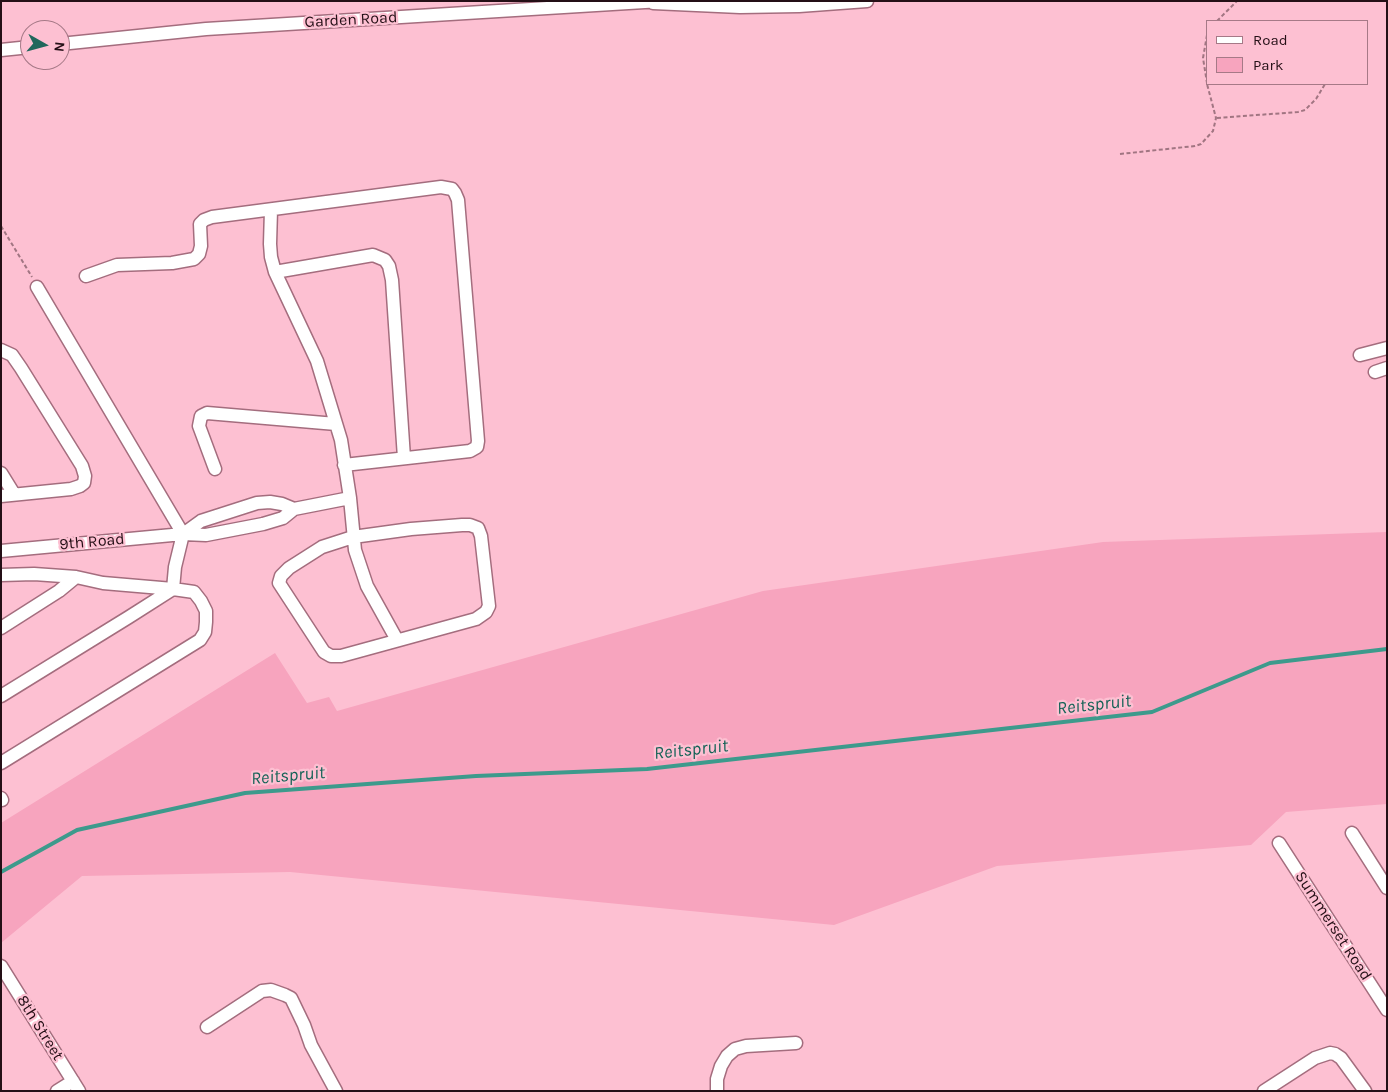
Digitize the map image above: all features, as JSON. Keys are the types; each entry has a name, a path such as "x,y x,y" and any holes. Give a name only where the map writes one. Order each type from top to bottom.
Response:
{"street":[{"name":"Garden Road","path":"70,43 206,29 661,1"},
{"name":"Garden Road","path":"643,3 740,7 867,1"},
{"path":"1,50 20,48"},
{"path":"86,276 117,265 172,263 194,259 199,254 201,246 200,224 212,217 442,187 452,189 456,192 458,200 463,249 477,447 470,451 344,464"},
{"path":"271,210 270,244 275,272 317,361 341,440 350,498 355,550 367,586 397,640"},
{"path":"275,272 373,255 385,260 389,266 392,280 404,458"},
{"path":"37,287 183,534"},
{"path":"1360,355 1387,348"},
{"path":"1,350 12,355 21,368 82,466 85,476 84,483 71,489 1,496"},
{"path":"215,469 199,426 201,416 207,413 336,424"},
{"path":"1,474 14,494"},
{"path":"1,696 129,617 172,588 183,534 201,521 257,504 270,502 294,509 350,498"},
{"name":"9th Road","path":"1,551 183,534 206,535 263,524 283,518 294,509"},
{"path":"462,525 470,525 480,530 489,606 486,612 476,620 341,656 331,656 324,652 279,583 281,576 289,568 322,546 353,538 411,529 462,525"},
{"path":"1,575 34,574 76,577 103,583 172,588 194,592 206,611 206,622 205,632 200,640 1,762"},
{"path":"1,628 59,591 76,577"},
{"path":"1352,833 1385,881"},
{"name":"Summerset Road","path":"1279,842 1387,1010"},
{"name":"8th Street","path":"1,966 76,1086"},
{"path":"207,1027 262,991 271,990 285,995 291,998 311,1045 336,1091"},
{"path":"717,1091 717,1078 721,1066 727,1056 735,1049 746,1046 796,1043"},
{"path":"1264,1091 1315,1058 1330,1053 1341,1058 1365,1091"},
{"path":"57,1091 76,1086"}],"path":[{"path":"1218,20 1237,1"},
{"path":"1206,41 1203,58 1206,77"},
{"path":"1120,154 1201,144 1213,131 1216,118 1208,85"},
{"path":"1216,118 1305,110 1316,99 1324,85"},
{"path":"1,226 37,287"}],"green space":[{"name":"Reitspruit","path":"1387,532 1387,804 1286,812 1251,845 997,866 834,925 290,872 82,876 1,943 1,823 275,653 307,703 329,697 337,711 763,591 1103,542"}],"waterway":[{"name":"Reitspruit","path":"1,872 77,830 245,793 476,776 647,769 1152,712 1270,663 1387,649"}]}
